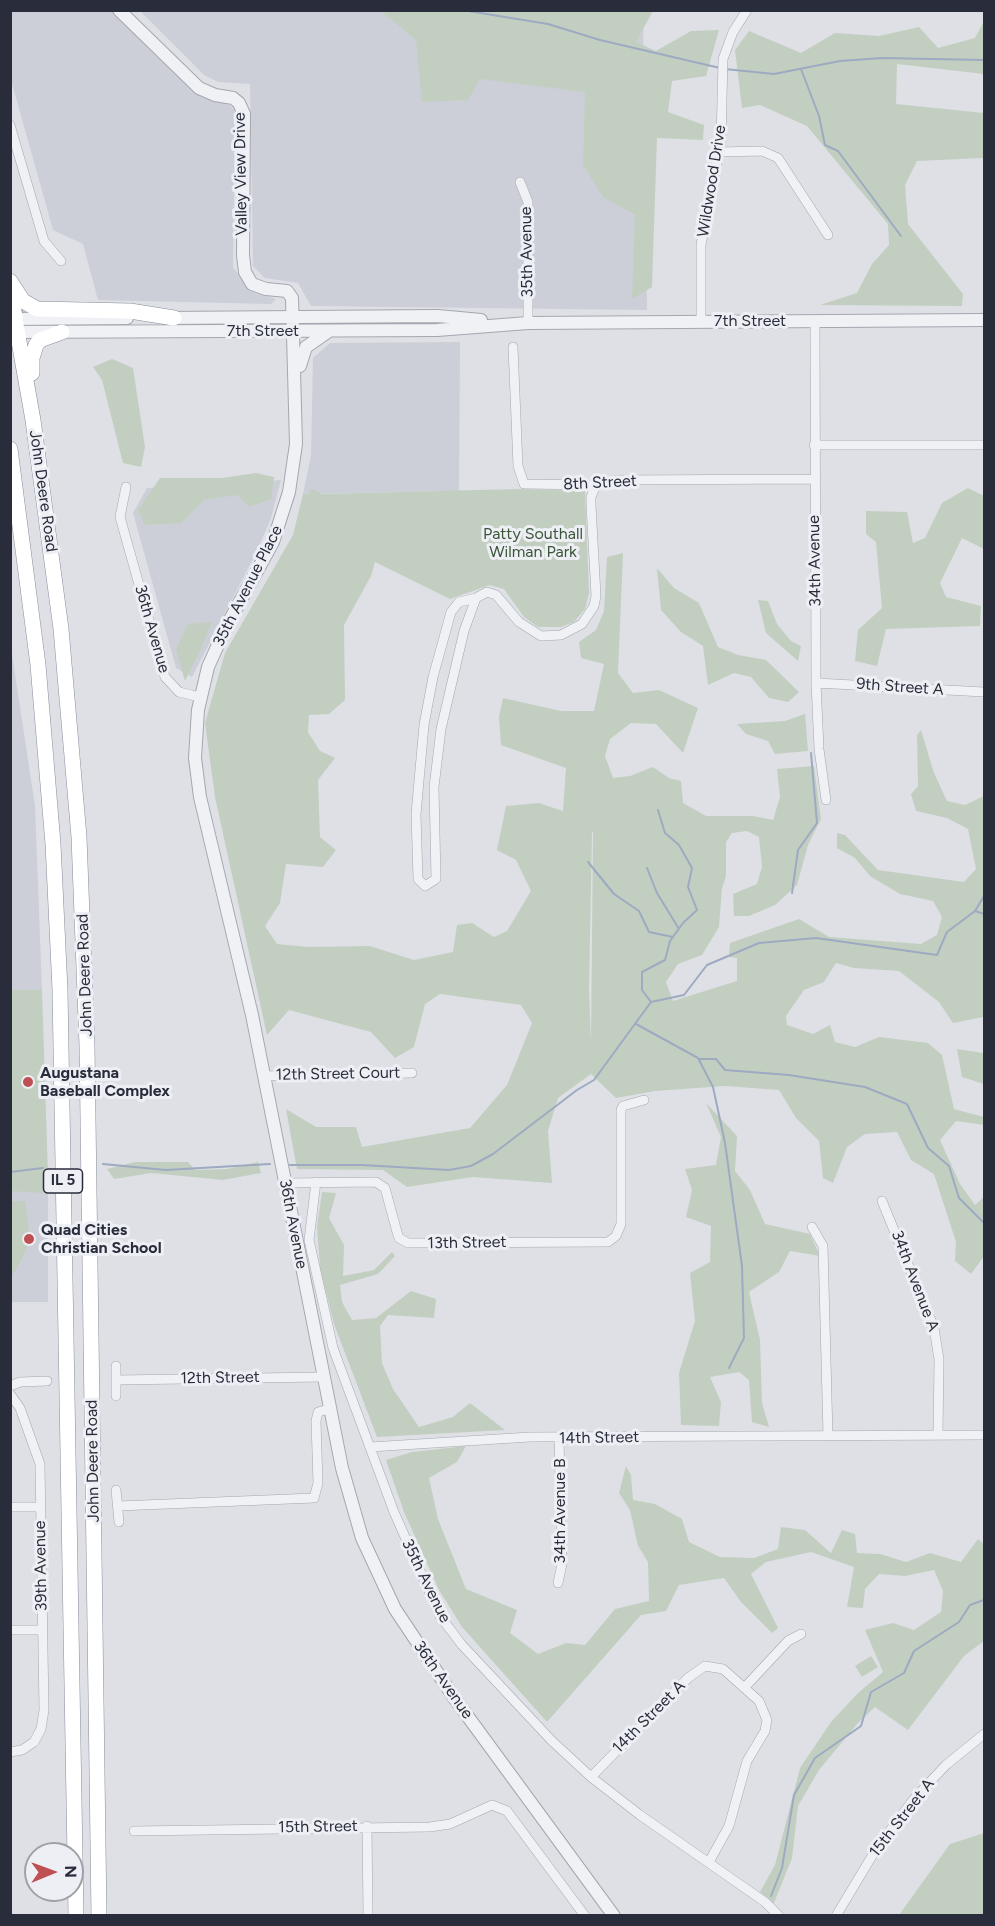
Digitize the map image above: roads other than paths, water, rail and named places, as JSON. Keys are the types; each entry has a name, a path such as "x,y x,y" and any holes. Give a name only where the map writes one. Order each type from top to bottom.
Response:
{"highway":[{"path":"10,281 23,301 37,309 130,311 174,318"},
{"name":"John Deere Road","path":"10,291 48,525 72,742 84,954 99,1916"},
{"path":"48,525 46,462 32,358 40,340 62,332"},
{"name":"John Deere Road","path":"10,449 40,687 53,844 60,990 75,1916"}],"street":[{"name":"Valley View Drive","path":"120,10 199,88 215,95 232,98 242,108 245,272 252,284 290,294 293,331"},
{"name":"Wildwood Drive","path":"701,321 701,245 719,152 723,59 733,32 747,10"},
{"path":"10,125 44,241 61,261"},
{"path":"719,152 762,151 778,158 828,235"},
{"name":"35th Avenue","path":"520,182 528,202 522,323"},
{"name":"7th Street","path":"14,326 174,318 441,316 522,323"},
{"name":"7th Street","path":"14,326 62,332 331,331 437,330 522,323 984,320"},
{"name":"34th Avenue","path":"815,321 816,682 819,749 826,800"},
{"name":"35th Avenue Place","path":"200,697 217,646 280,524 295,464 296,376 293,331"},
{"path":"296,376 306,347 331,331"},
{"name":"8th Street","path":"513,347 521,481 532,486 596,485 619,480 814,479"},
{"path":"814,445 984,445"},
{"path":"476,598 453,671 440,735 434,788 436,879 425,886 418,879 416,814 424,725 433,677 451,612 459,602 476,598 487,592 496,595 519,622 541,636 561,635 582,624 594,606 596,596 591,496 596,485"},
{"name":"36th Avenue","path":"126,487 120,518 165,677 179,692 200,697 195,741 198,788 242,966 329,1409 342,1468 362,1538 395,1609 448,1689 614,1916"},
{"name":"9th Street A","path":"816,682 984,692"},
{"path":"424,725 428,737 435,739 440,735"},
{"name":"12th Street Court","path":"264,1076 412,1072"},
{"name":"13th Street","path":"285,1183 376,1182 385,1188 397,1232 408,1243 601,1243 616,1236 621,1224 619,1117 623,1106 644,1100"},
{"name":"35th Avenue","path":"316,1182 309,1228 311,1252 333,1348 357,1419 414,1563 440,1616 462,1645 591,1777 639,1815 765,1902 779,1916"},
{"name":"34th Avenue A","path":"882,1202 934,1328 939,1359 938,1435"},
{"path":"812,1227 823,1246 828,1436"},
{"path":"116,1366 116,1396"},
{"name":"12th Street","path":"116,1380 323,1377"},
{"path":"10,1386 20,1382 47,1381"},
{"name":"39th Avenue","path":"10,1394 20,1408 38,1454 43,1720 34,1742 22,1750 10,1752"},
{"path":"118,1506 314,1498 317,1494 316,1421 318,1412 329,1409"},
{"name":"14th Street","path":"370,1447 491,1439 984,1435"},
{"name":"34th Avenue B","path":"558,1583 562,1564 560,1438"},
{"path":"116,1490 119,1522"},
{"path":"10,1507 40,1506"},
{"path":"10,1630 42,1630"},
{"path":"709,1862 729,1826 747,1761 767,1724 764,1708 745,1687 788,1641 801,1634"},
{"name":"14th Street A","path":"591,1777 699,1669 712,1665 723,1669 745,1687"},
{"name":"15th Street A","path":"836,1916 874,1851 913,1800 946,1765 984,1734"},
{"name":"15th Street","path":"134,1831 367,1826 430,1827 450,1824 482,1808 497,1806 507,1811 514,1819 584,1915"},
{"path":"367,1826 368,1916"}],"waterway":[{"path":"462,10 548,24 600,40 720,68"},
{"path":"725,69 774,74 840,61 882,58 984,60"},
{"path":"801,69 819,116 825,145 838,151 901,236"},
{"path":"792,893 798,850 817,823 811,753"},
{"path":"651,1002 642,990 642,972 665,960 670,941 683,923 697,910 688,887 692,868 679,845 665,833 658,810"},
{"path":"588,862 614,894 639,911 649,932 673,937"},
{"path":"647,868 657,893 679,929"},
{"path":"975,911 984,896"},
{"path":"290,1165 362,1165 449,1170 471,1166 493,1154 577,1090 594,1080 651,1002 684,995 707,965 759,943 816,938 937,955 947,932 975,911 984,914"},
{"path":"636,1024 698,1058 713,1087 725,1143 742,1266 744,1338 729,1368"},
{"path":"699,1059 716,1059 725,1070 789,1075 865,1087 907,1104 928,1148 949,1166 959,1198 984,1223"},
{"path":"103,1164 166,1170 270,1164"},
{"path":"10,1172 43,1168"},
{"path":"771,1896 782,1868 794,1795 815,1758 861,1726 871,1692 904,1673 914,1651 959,1622 970,1605 984,1600"}],"place":[{"name":"Augustana Baseball Complex","path":"28,1082"},
{"name":"Quad Cities Christian School","path":"29,1239"}],"park label":[{"name":"Patty Southall Wilman Park","path":"533,543"}]}
